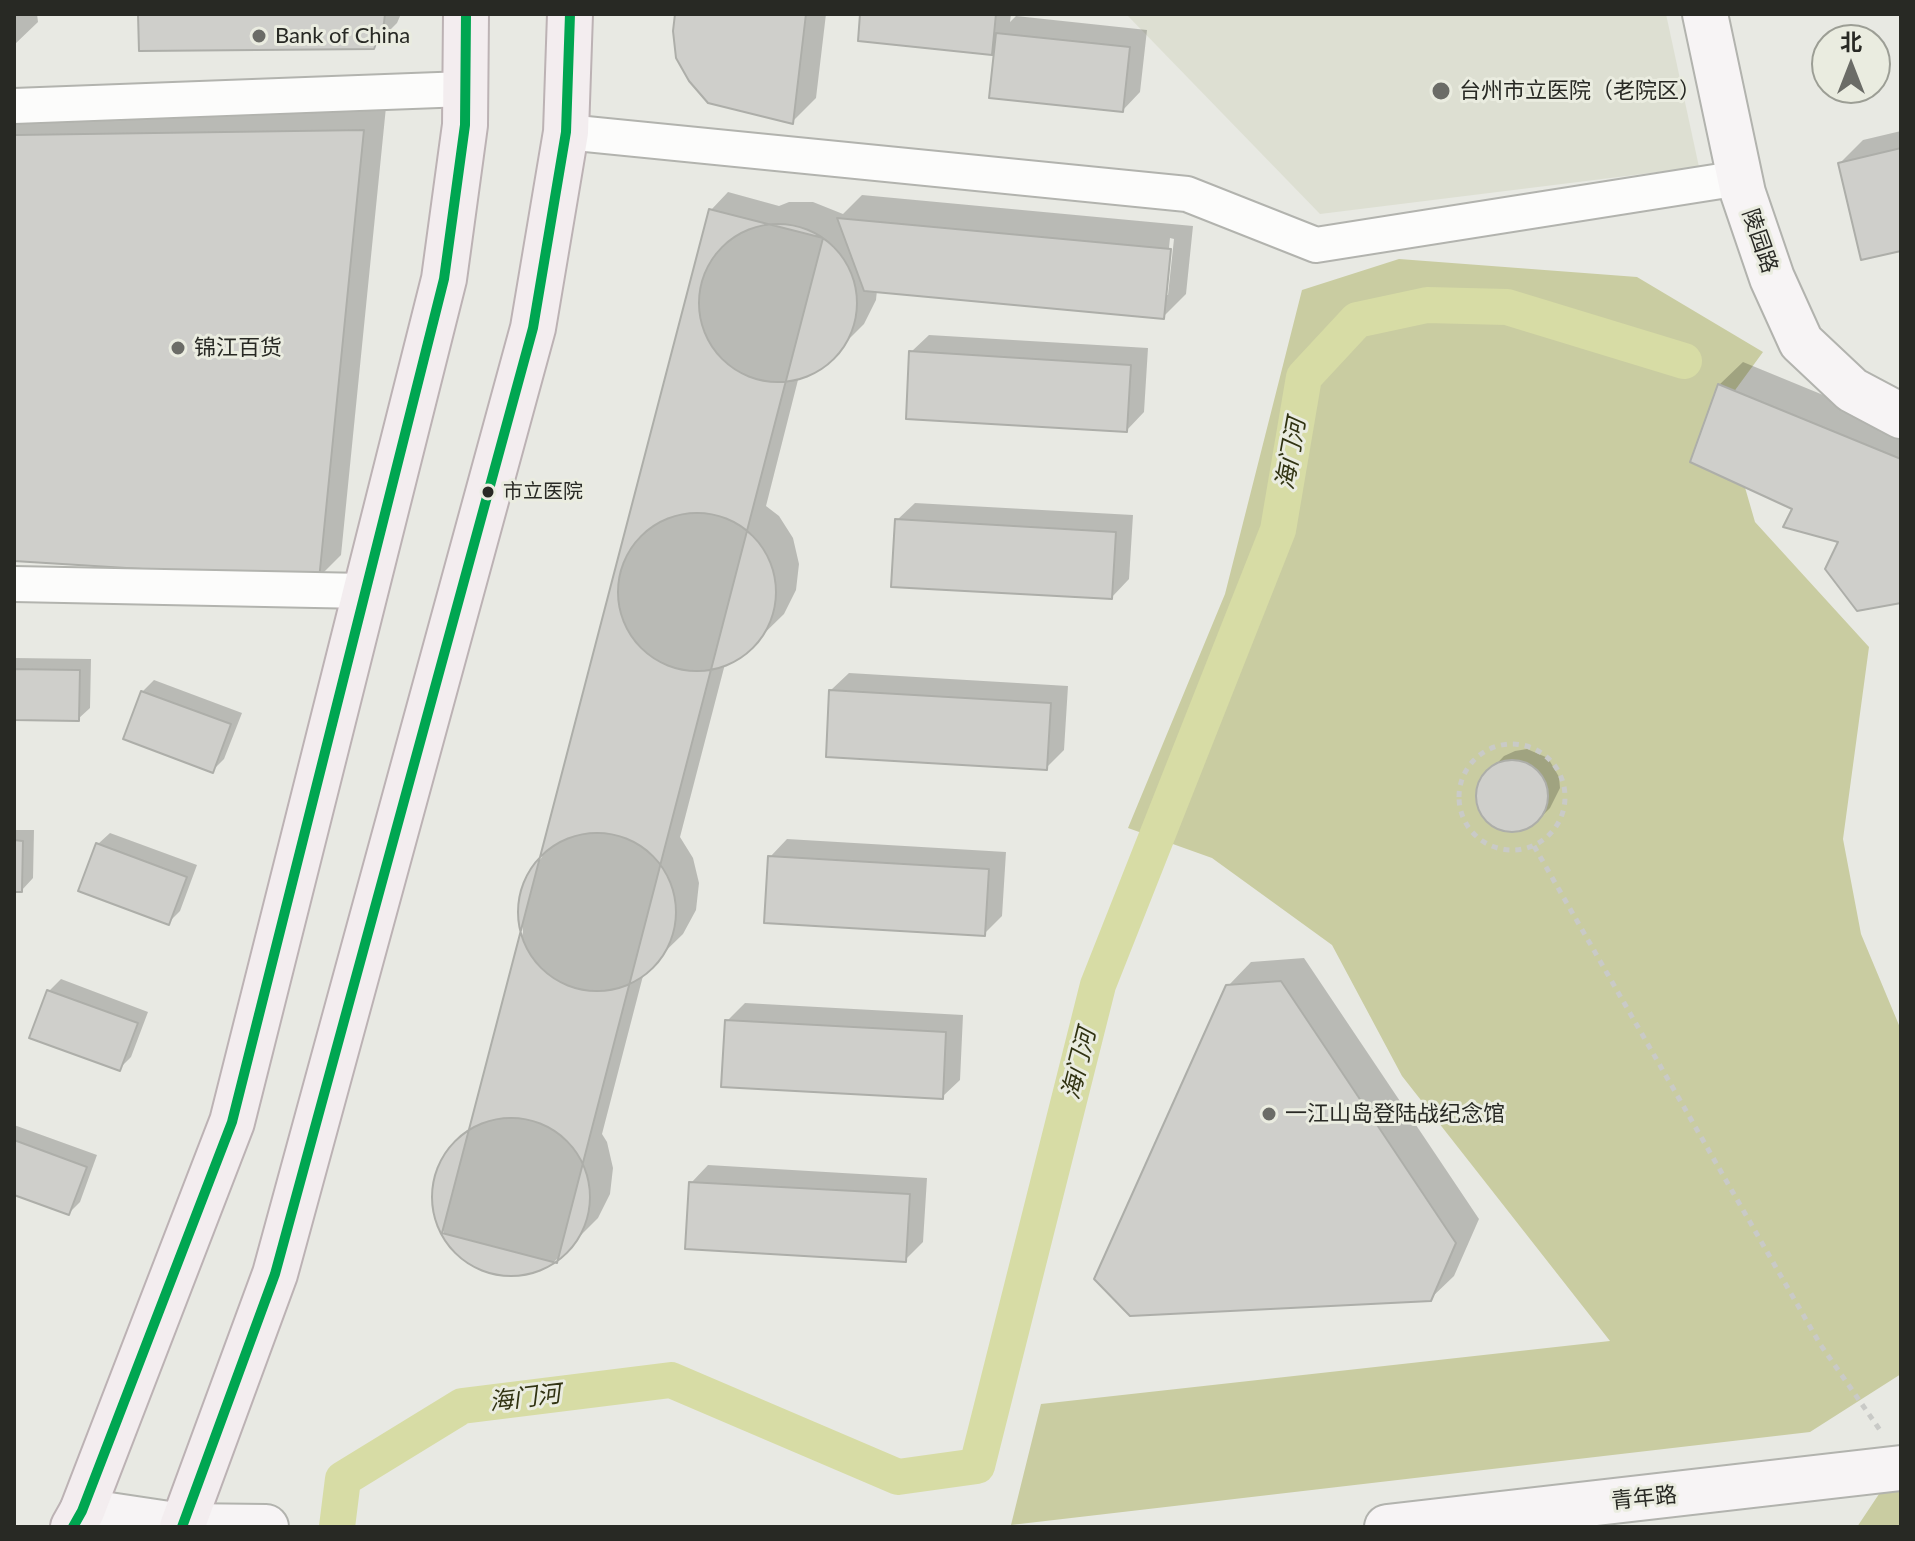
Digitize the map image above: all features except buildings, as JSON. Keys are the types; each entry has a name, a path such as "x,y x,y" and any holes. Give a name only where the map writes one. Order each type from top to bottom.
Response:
{"main road":[{"path":"264,1527 182,1527 78,1519 232,1122 444,279 465,125 466,14"},
{"path":"182,1527 275,1274 533,328 566,132 570,14"},
{"name":"陵园路","path":"1705,14 1740,178 1772,278 1801,342 1852,390 1901,416"},
{"name":"青年路","path":"1387,1527 1892,1451"}],"street":[{"path":"14,106 465,89"},
{"path":"566,132 1187,194 1316,245 1740,178"},
{"path":"14,584 365,591"}],"path":[{"path":"1504,744 1530,748 1553,763 1562,777 1564,810 1557,825 1534,846 1514,851 1496,848 1480,841 1468,828 1460,811 1458,794 1463,776 1473,761 1487,750 1504,744"},
{"path":"1534,846 1820,1344 1892,1451"}],"shaded area":[{"name":"台州市立医院（老院区）","path":"1126,14 1666,14 1699,167 1320,214"}],"green space":[{"path":"1399,259 1637,277 1763,352 1722,408 1755,522 1869,647 1843,839 1861,934 1901,1030 1901,1374 1810,1432 1011,1525 1041,1404 1610,1341 1402,1076 1332,945 1212,858 1128,828 1225,594 1302,290"},
{"path":"1901,1469 1901,1527 1857,1527 1895,1470"}],"waterway":[{"name":"海门河","path":"337,1527 343,1479 462,1406 671,1380 898,1477 977,1466 1098,985 1278,530 1304,377 1357,320 1427,305 1507,307 1684,361"}],"transit line":[{"path":"73,1527 82,1511 232,1122 444,279 465,125 466,14"},
{"path":"182,1527 275,1274 533,328 566,132 570,14"}],"place":[{"name":"Bank of China","path":"259,36"},
{"name":"台州市立医院（老院区）","path":"1441,91"},
{"name":"锦江百货","path":"178,348"},
{"name":"市立医院","path":"488,492"},
{"name":"一江山岛登陆战纪念馆","path":"1269,1114"}]}
